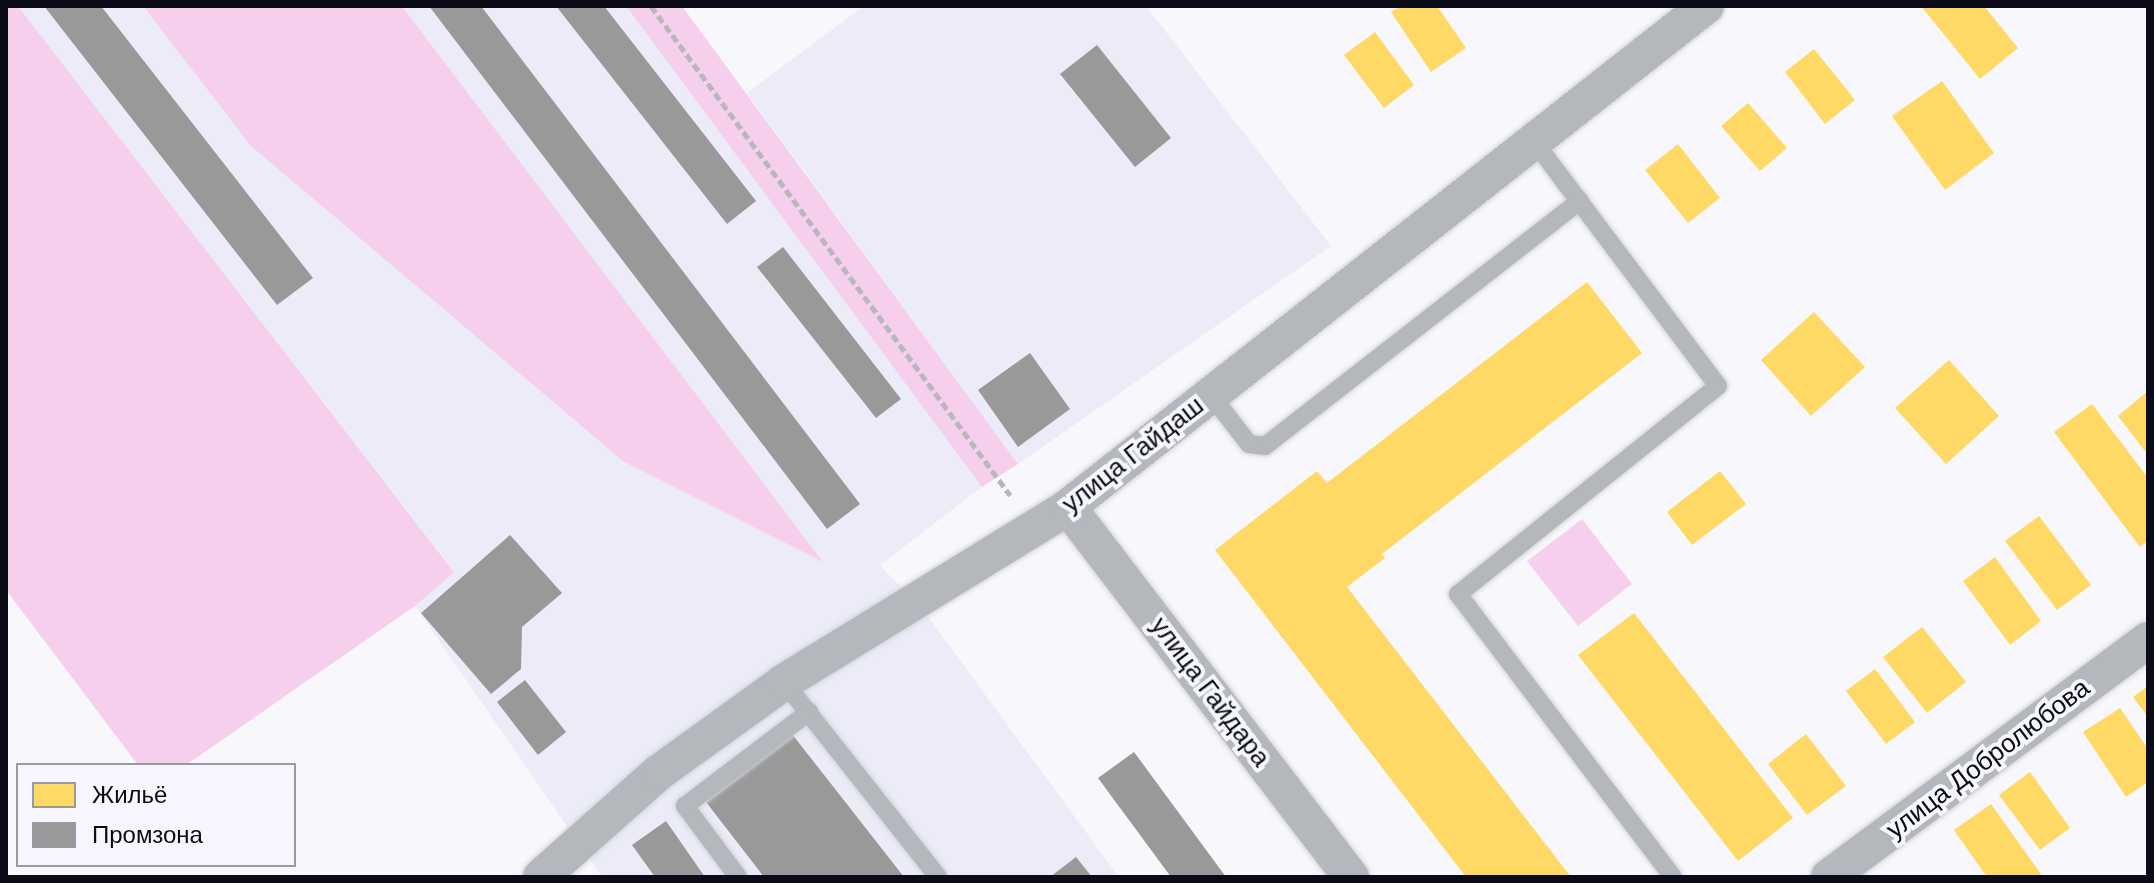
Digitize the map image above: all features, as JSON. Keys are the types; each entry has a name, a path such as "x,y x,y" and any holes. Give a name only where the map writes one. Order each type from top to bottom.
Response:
{"street":[{"name":"улица Гайдаш","path":"541,877 658,773 784,682 1068,507 1706,6"},
{"name":"улица Гайдара","path":"1068,507 1351,877"},
{"name":"улица Добролюбова","path":"1829,877 2148,640"}],"lane":[{"path":"1534,141 1718,386 1458,594 1673,877"},
{"path":"1211,395 1249,444 1265,446 1580,201"},
{"path":"784,682 938,877"},
{"path":"738,877 685,806 809,712"}],"path":[{"path":"651,6 1034,528"}],"shaded area":[{"path":"6,6 18,6 454,572 415,606 189,763 136,763 6,590"},
{"path":"18,6 143,6 250,145 822,561 402,6 626,6 982,487 880,565 926,614 1119,877 602,877 415,606 454,571"},
{"path":"143,6 402,6 823,562 623,461 250,145"},
{"path":"626,6 682,6 1018,464 982,487"},
{"path":"864,6 1146,6 1331,246 1018,464 747,93"},
{"path":"1582,519 1632,584 1578,626 1527,561"}],"building: Жильё":[{"path":"1401,6 1437,6 1466,48 1431,72 1391,12"},
{"path":"1921,6 1984,6 2018,48 1980,79"},
{"path":"1375,32 1414,85 1384,108 1344,55"},
{"path":"1814,49 1855,100 1825,124 1785,72"},
{"path":"1942,81 1994,153 1945,190 1892,116"},
{"path":"1748,103 1787,148 1760,171 1721,126"},
{"path":"1678,144 1720,198 1688,223 1645,170"},
{"path":"1587,282 1642,353 1382,554 1385,558 1347,587 1571,877 1466,877 1215,550 1317,471 1327,483"},
{"path":"1814,312 1865,367 1811,416 1761,360"},
{"path":"1949,360 1999,416 1946,464 1895,408"},
{"path":"2148,391 2148,455 2118,416"},
{"path":"2092,404 2148,478 2148,541 2140,547 2054,432"},
{"path":"1720,471 1746,504 1692,545 1667,512"},
{"path":"2039,516 2091,585 2057,610 2005,541"},
{"path":"1995,557 2041,621 2010,645 1963,581"},
{"path":"1634,613 1793,818 1738,861 1578,655"},
{"path":"1922,627 1966,682 1927,713 1883,657"},
{"path":"1875,669 1915,722 1886,744 1846,691"},
{"path":"2148,686 2148,717 2133,697"},
{"path":"2120,708 2148,749 2148,782 2126,797 2083,732"},
{"path":"1806,734 1846,786 1807,815 1768,764"},
{"path":"2030,772 2070,828 2040,850 1999,795"},
{"path":"1991,804 2041,874 2037,877 1987,877 1954,830"}],"building: Промзона":[{"path":"44,6 101,6 313,278 277,305"},
{"path":"429,6 481,6 860,504 827,529"},
{"path":"556,6 604,6 756,201 727,224"},
{"path":"1097,45 1171,138 1135,167 1060,74"},
{"path":"783,247 901,399 876,418 757,267"},
{"path":"1030,353 1070,409 1018,447 978,390"},
{"path":"510,535 562,593 522,627 521,669 491,694 421,613"},
{"path":"525,680 566,732 538,755 497,702"},
{"path":"792,734 904,877 764,877 706,802"},
{"path":"1134,752 1226,877 1171,877 1098,778"},
{"path":"666,821 705,877 655,877 632,845"},
{"path":"1076,857 1092,877 1050,877"}]}
